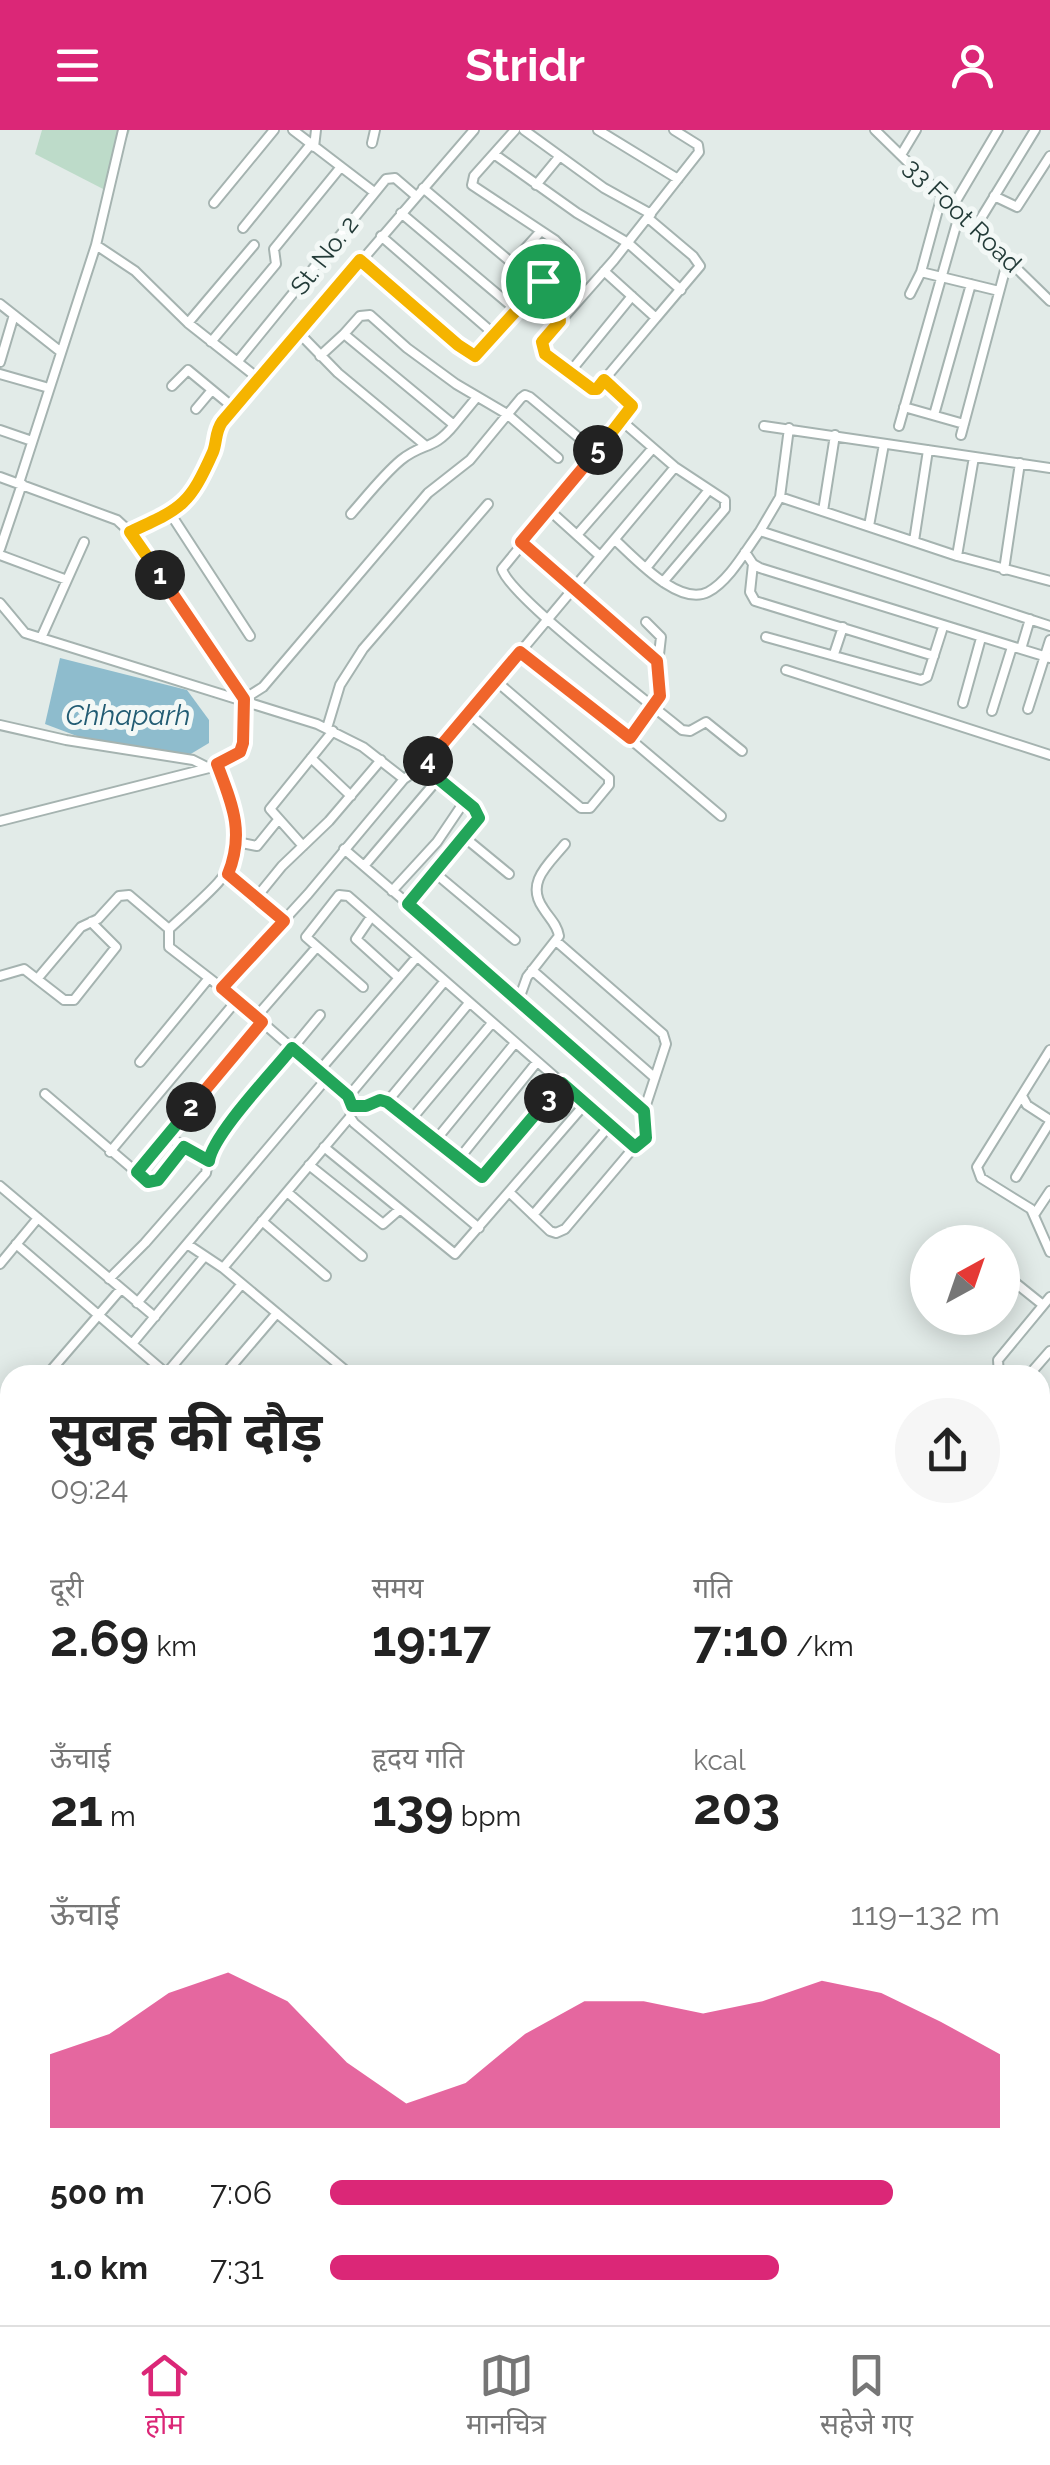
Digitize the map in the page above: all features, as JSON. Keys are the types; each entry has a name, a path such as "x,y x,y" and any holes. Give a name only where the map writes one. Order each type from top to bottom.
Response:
{"street":[{"path":"67,580 0,552 96,245 123,130"},
{"path":"214,203 274,130"},
{"path":"293,130 374,192"},
{"path":"243,228 313,146 316,130"},
{"path":"372,143 375,130"},
{"path":"130,532 186,502 215,447 218,429 234,408 474,130"},
{"path":"360,260 458,345 470,354 480,353 567,252 472,185 474,176 516,130"},
{"path":"524,130 650,216 698,261 697,271 594,390 542,348 545,337 628,243 650,216 700,148 674,130"},
{"path":"598,130 678,179"},
{"name":"33 Foot Road","path":"874,130 1049,296"},
{"path":"901,155 916,130"},
{"path":"899,426 956,209 998,130"},
{"path":"975,228 1035,130"},
{"path":"494,154 628,243 681,290"},
{"path":"994,196 1018,207 1050,156"},
{"path":"536,184 560,157"},
{"path":"211,342 276,264 274,249 340,168"},
{"name":"St. No. 2","path":"238,361 374,192 392,177 420,192"},
{"path":"420,192 512,263 541,231"},
{"path":"910,294 921,272 942,195"},
{"path":"401,212 515,310"},
{"path":"381,236 494,334"},
{"path":"96,245 135,272 211,342 259,379"},
{"path":"188,322 254,245"},
{"path":"961,435 1008,260"},
{"path":"604,272 656,318"},
{"path":"921,272 1000,292"},
{"path":"543,281 556,296 560,321"},
{"path":"934,415 971,284"},
{"path":"570,372 632,296"},
{"path":"0,304 61,352"},
{"path":"0,362 14,315"},
{"path":"320,356 360,316 370,315 407,348 507,414 558,458"},
{"path":"298,333 426,447"},
{"path":"344,334 454,425"},
{"path":"172,386 188,370 234,408"},
{"path":"0,374 49,388"},
{"path":"604,380 632,406 623,422 504,562 503,574 547,618 686,732 706,722 742,751"},
{"path":"196,409 212,390"},
{"path":"244,699 263,687 428,493 470,460 525,395 578,437"},
{"path":"351,514 403,458 442,440 477,397"},
{"path":"904,407 964,424"},
{"path":"623,422 676,467 726,500 725,509 663,582"},
{"path":"764,426 1050,468"},
{"path":"614,540 663,582 693,596 707,593 760,531 780,497 789,428"},
{"path":"0,430 32,440"},
{"path":"823,511 834,435"},
{"path":"869,526 884,444"},
{"path":"577,536 653,448"},
{"path":"914,542 928,450"},
{"path":"956,556 974,457"},
{"path":"1004,570 1020,463"},
{"path":"222,988 300,903 404,779 423,766 676,467"},
{"path":"0,478 117,520 130,532 244,699 240,752 213,766 0,821"},
{"path":"646,568 708,491"},
{"path":"780,497 956,556 1050,581"},
{"path":"303,846 272,814 272,804 330,730 340,685 364,649 488,504"},
{"path":"548,509 600,556"},
{"path":"170,513 250,636"},
{"path":"760,531 1050,626"},
{"path":"41,638 84,542"},
{"path":"521,542 657,661"},
{"path":"744,552 753,564 1047,657"},
{"path":"753,564 750,592 755,601 934,656"},
{"path":"0,603 18,628 184,686 244,699 330,730 381,760 404,779"},
{"path":"992,711 1030,618"},
{"path":"630,738 662,689 657,661 661,637 646,622"},
{"path":"766,636 921,680 927,677 943,627"},
{"path":"834,654 843,628"},
{"path":"963,703 980,638"},
{"path":"1028,709 1050,640"},
{"path":"520,652 721,816"},
{"path":"786,670 1050,755"},
{"path":"468,713 581,808 590,808 609,785 609,778 496,681"},
{"path":"0,725 213,766 232,806 237,842 228,874 169,930 169,947 323,1074 348,1096 352,1106 350,1117 223,1268"},
{"path":"310,758 351,796"},
{"path":"256,898 381,760"},
{"path":"408,904 479,818 474,808 423,766"},
{"path":"364,866 438,779"},
{"path":"392,890 437,842 464,802"},
{"path":"237,842 258,846 278,820"},
{"path":"464,838 509,874"},
{"path":"520,999 523,984 556,941 559,930 535,890 539,876 565,844"},
{"path":"344,849 644,1111"},
{"path":"435,873 515,940"},
{"path":"228,874 284,921"},
{"path":"38,978 82,928 123,894 169,930"},
{"path":"362,987 306,937 339,894 344,894 635,1147"},
{"path":"300,903 318,919"},
{"path":"370,917 356,939 399,978"},
{"path":"0,976 24,968 64,1000 74,1000 116,947 91,922"},
{"path":"509,1192 550,1230 560,1232 647,1136 644,1111 666,1044 662,1034 556,941"},
{"path":"137,1172 316,948"},
{"path":"137,1302 416,958"},
{"path":"532,970 654,1078"},
{"path":"140,1062 210,978"},
{"path":"348,1096 444,982"},
{"path":"110,1152 237,1000"},
{"path":"387,1102 469,1003"},
{"path":"109,1279 206,1173 211,1151 222,1134 320,1015"},
{"path":"410,1121 492,1023"},
{"path":"435,1141 514,1043"},
{"path":"1050,1050 977,1168 982,1178 1025,1204 1050,1252"},
{"path":"458,1160 537,1062"},
{"path":"1038,1070 1050,1078"},
{"path":"352,1106 387,1102 458,1160 484,1176 562,1083"},
{"path":"45,1094 110,1152 153,1183 184,1147"},
{"path":"1016,1177 1050,1121 1022,1096"},
{"path":"324,1147 453,1254 586,1104"},
{"path":"350,1117 478,1228"},
{"path":"534,1215 610,1125"},
{"path":"167,1136 209,1161"},
{"path":"309,1166 383,1224 399,1210"},
{"path":"0,1186 155,1318"},
{"path":"287,1192 362,1256"},
{"path":"1034,1216 1050,1192"},
{"path":"0,1264 38,1218"},
{"path":"262,1221 326,1276"},
{"path":"1039,1230 1050,1227"},
{"path":"16,1244 156,1365"},
{"path":"187,1244 223,1268 339,1365"},
{"path":"132,1344 204,1257"},
{"path":"174,1365 241,1285"},
{"path":"1020,1286 1043,1305"},
{"path":"56,1365 121,1289"},
{"path":"998,1365 998,1360 1050,1297"},
{"path":"233,1365 277,1313"}],"green space":[{"path":"42,130 130,130 107,191 35,154"}],"water":[{"name":"Chhaparh","path":"60,658 187,690 209,720 209,743 184,758 122,753 45,724"}],"route":[{"path":"360,260 475,356 543,281 556,296 560,321 542,342 545,354 594,390 604,380 632,406 630,414 521,542 657,661 662,689 630,738 520,652 423,766 474,808 479,818 408,904 644,1111 647,1136 635,1147 562,1083 488,1172 480,1176 387,1102 352,1106 348,1096 292,1048 222,1134 208,1156 209,1161 184,1147 158,1180 148,1182 137,1172 262,1022 222,988 284,921 228,874 238,835 217,764 240,752 244,699 130,532 186,502 215,447 222,422 360,260"}]}
